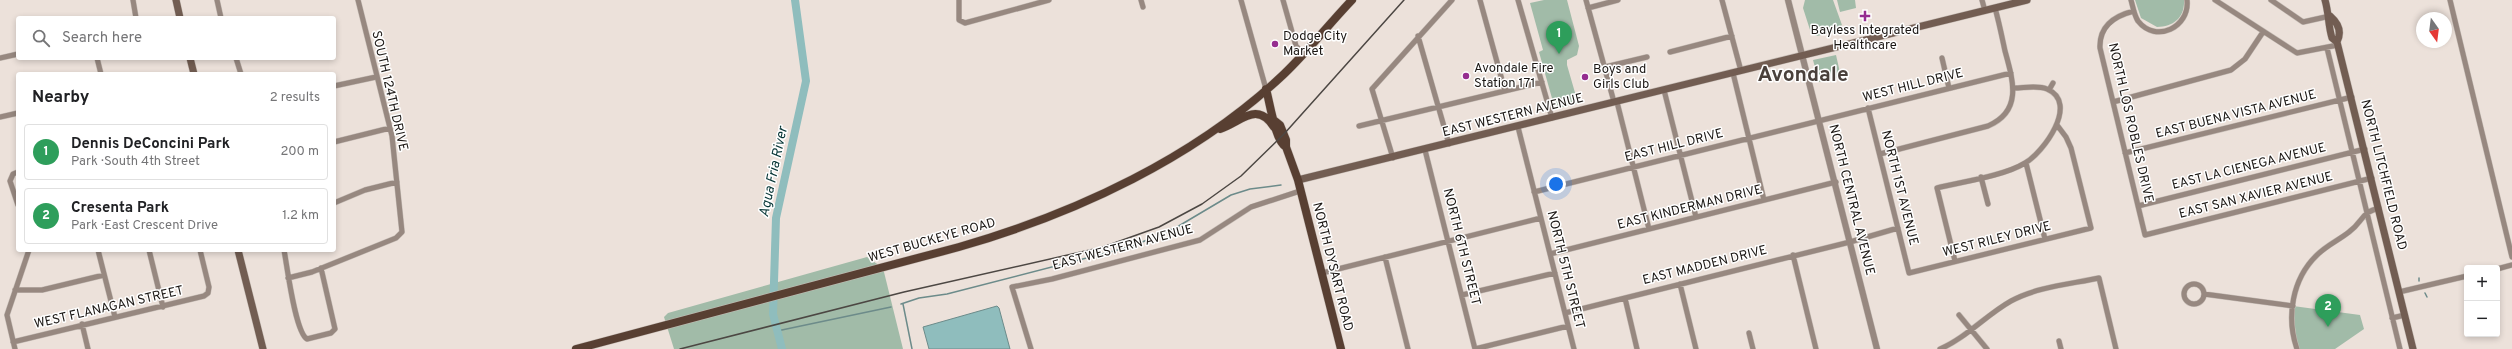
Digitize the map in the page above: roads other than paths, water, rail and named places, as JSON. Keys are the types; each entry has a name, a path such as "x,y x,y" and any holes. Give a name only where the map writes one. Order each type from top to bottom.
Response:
{"main road":[{"path":"176,0 180,16"},
{"name":"WEST BUCKEYE ROAD","path":"576,349 883,268 980,241 1048,218 1131,179 1212,132 1266,89 1303,53 1352,0"},
{"name":"EAST WESTERN AVENUE","path":"1298,180 1393,158 2027,0"},
{"name":"NORTH LITCHFIELD ROAD","path":"2325,0 2330,16 2336,21 2340,36 2338,44 2413,349"},
{"path":"190,60 194,72"},
{"name":"NORTH DYSART ROAD","path":"1266,89 1280,144 1286,147 1298,180 1341,349"},
{"path":"1212,132 1234,124 1252,114 1265,117 1275,124"},
{"path":"239,252 263,349"}],"street":[{"path":"133,0 136,16"},
{"path":"216,0 220,16"},
{"name":"SOUTH 124TH DRIVE","path":"321,268 401,234 403,229 390,128 376,77 358,0"},
{"path":"959,0 959,20 968,23 1049,0"},
{"path":"1142,0 1143,7"},
{"path":"1241,0 1266,89"},
{"path":"1283,0 1296,46 1303,53"},
{"path":"1393,158 1372,89 1418,36 1452,0"},
{"path":"1480,0 1505,91"},
{"path":"1518,0 1552,118"},
{"path":"1586,0 1616,102 1649,229"},
{"path":"1588,8 1618,0"},
{"path":"1722,0 1741,71"},
{"name":"NORTH CENTRAL AVENUE","path":"1788,0 1804,56 1877,349"},
{"path":"1982,0 1985,11"},
{"path":"2131,0 2138,21 2147,28 2157,31 2169,30 2181,23 2185,16 2187,0"},
{"path":"2215,0 2297,53 2327,48 2338,44"},
{"path":"2271,0 2303,22 2330,16"},
{"path":"2450,0 2512,257"},
{"path":"1880,154 1993,124 2008,109 2014,88 1995,8"},
{"name":"NORTH LOS ROBLES DRIVE","path":"2134,11 2113,19 2104,28 2099,38 2145,235"},
{"path":"2113,102 2231,70 2245,59 2263,32"},
{"path":"1418,36 1449,144"},
{"path":"1670,52 1732,36"},
{"name":"NORTH LITCHFIELD ROAD","path":"2327,48 2400,349"},
{"path":"0,58 16,54"},
{"path":"1605,67 1647,57"},
{"path":"1942,58 1949,88"},
{"path":"98,60 100,72"},
{"path":"237,60 240,72"},
{"path":"1733,73 1764,200"},
{"name":"WEST HILL DRIVE","path":"1820,120 2011,73"},
{"path":"336,86 376,77"},
{"path":"1358,126 1382,122 1542,82"},
{"path":"2049,90 2053,83"},
{"path":"1955,261 1936,188 1981,177 2026,163 2043,145 2057,126 2060,112 2057,97 2049,90 2040,87 2014,88"},
{"path":"1664,90 1696,217"},
{"name":"EAST BUENA VISTA AVENUE","path":"2125,153 2352,97"},
{"name":"NORTH 1ST AVENUE","path":"1868,108 1909,273"},
{"path":"0,115 16,113"},
{"name":"EAST HILL DRIVE","path":"1534,192 1820,120"},
{"name":"WEST RILEY DRIVE","path":"1909,273 2091,228 2071,148 2066,137 2057,126"},
{"name":"NORTH 5TH STREET","path":"1518,127 1574,349"},
{"path":"336,142 390,128"},
{"name":"EAST LA CIENEGA AVENUE","path":"2138,206 2365,149"},
{"name":"NORTH 6TH STREET","path":"1425,150 1475,349"},
{"path":"2026,163 2045,239"},
{"path":"16,173 11,176 10,183 16,200"},
{"path":"1981,177 1988,204"},
{"name":"EAST SAN XAVIER AVENUE","path":"2145,235 2372,178"},
{"path":"336,202 365,190 397,182"},
{"name":"EAST KINDERMAN DRIVE","path":"1550,254 1836,182"},
{"name":"EAST WESTERN AVENUE","path":"1031,349 1012,287 1052,279 1200,240 1251,207 1300,191"},
{"path":"2297,349 2292,332 2292,306 2298,284 2310,262 2360,221 2367,211 2379,208"},
{"path":"1322,273 1541,218"},
{"name":"EAST MADDEN DRIVE","path":"1565,312 1850,242 1898,228"},
{"path":"15,349 7,314 28,252"},
{"path":"98,252 115,317"},
{"path":"149,252 163,307"},
{"name":"WEST FLANAGAN STREET","path":"13,342 82,324 163,307 201,297 208,293 209,285 201,252"},
{"path":"284,252 288,278 302,333 306,338 329,334 334,331 335,325 321,268 288,278"},
{"path":"1794,255 1816,349"},
{"path":"1385,257 1408,349"},
{"path":"2500,268 2512,265"},
{"path":"1462,295 1555,273"},
{"path":"14,290 42,290 104,275"},
{"path":"2399,292 2464,277"},
{"path":"1940,349 2003,306 2024,294 2099,278 2116,349"},
{"path":"1680,284 1696,349"},
{"path":"2204,294 2292,306"},
{"path":"1625,298 1637,349"},
{"path":"1959,315 1987,349"},
{"path":"2392,318 2405,315"},
{"path":"82,324 88,349"},
{"path":"1475,349 1568,326"},
{"path":"1749,333 1753,349"},
{"path":"2059,341 2061,349"}],"water":[{"path":"997,306 999,308 1010,349 929,349 923,327"}],"waterway":[{"name":"Agua Fria River","path":"782,349 773,314 776,218 806,81 795,0"},
{"path":"901,304 919,298 947,294 1133,246 1177,227 1231,195 1250,189 1281,185"},
{"path":"2425,293 2427,297"},
{"path":"903,304 912,349"},
{"path":"777,331 891,307"}],"railway":[{"path":"680,349 904,292 1103,247 1159,227 1202,204 1241,176 1284,134 1404,0"}],"place":[{"name":"Bayless Integrated Healthcare","path":"1865,16"},
{"name":"Dodge City Market","path":"1275,44"},
{"name":"Dennis DeConcini Park","path":"1559,54"},
{"name":"Avondale Fire Station 171","path":"1466,76"},
{"name":"Boys and Girls Club","path":"1585,77"},
{"name":"Cresenta Park","path":"2328,327"}],"district":[{"name":"Avondale","path":"1803,75"}]}
